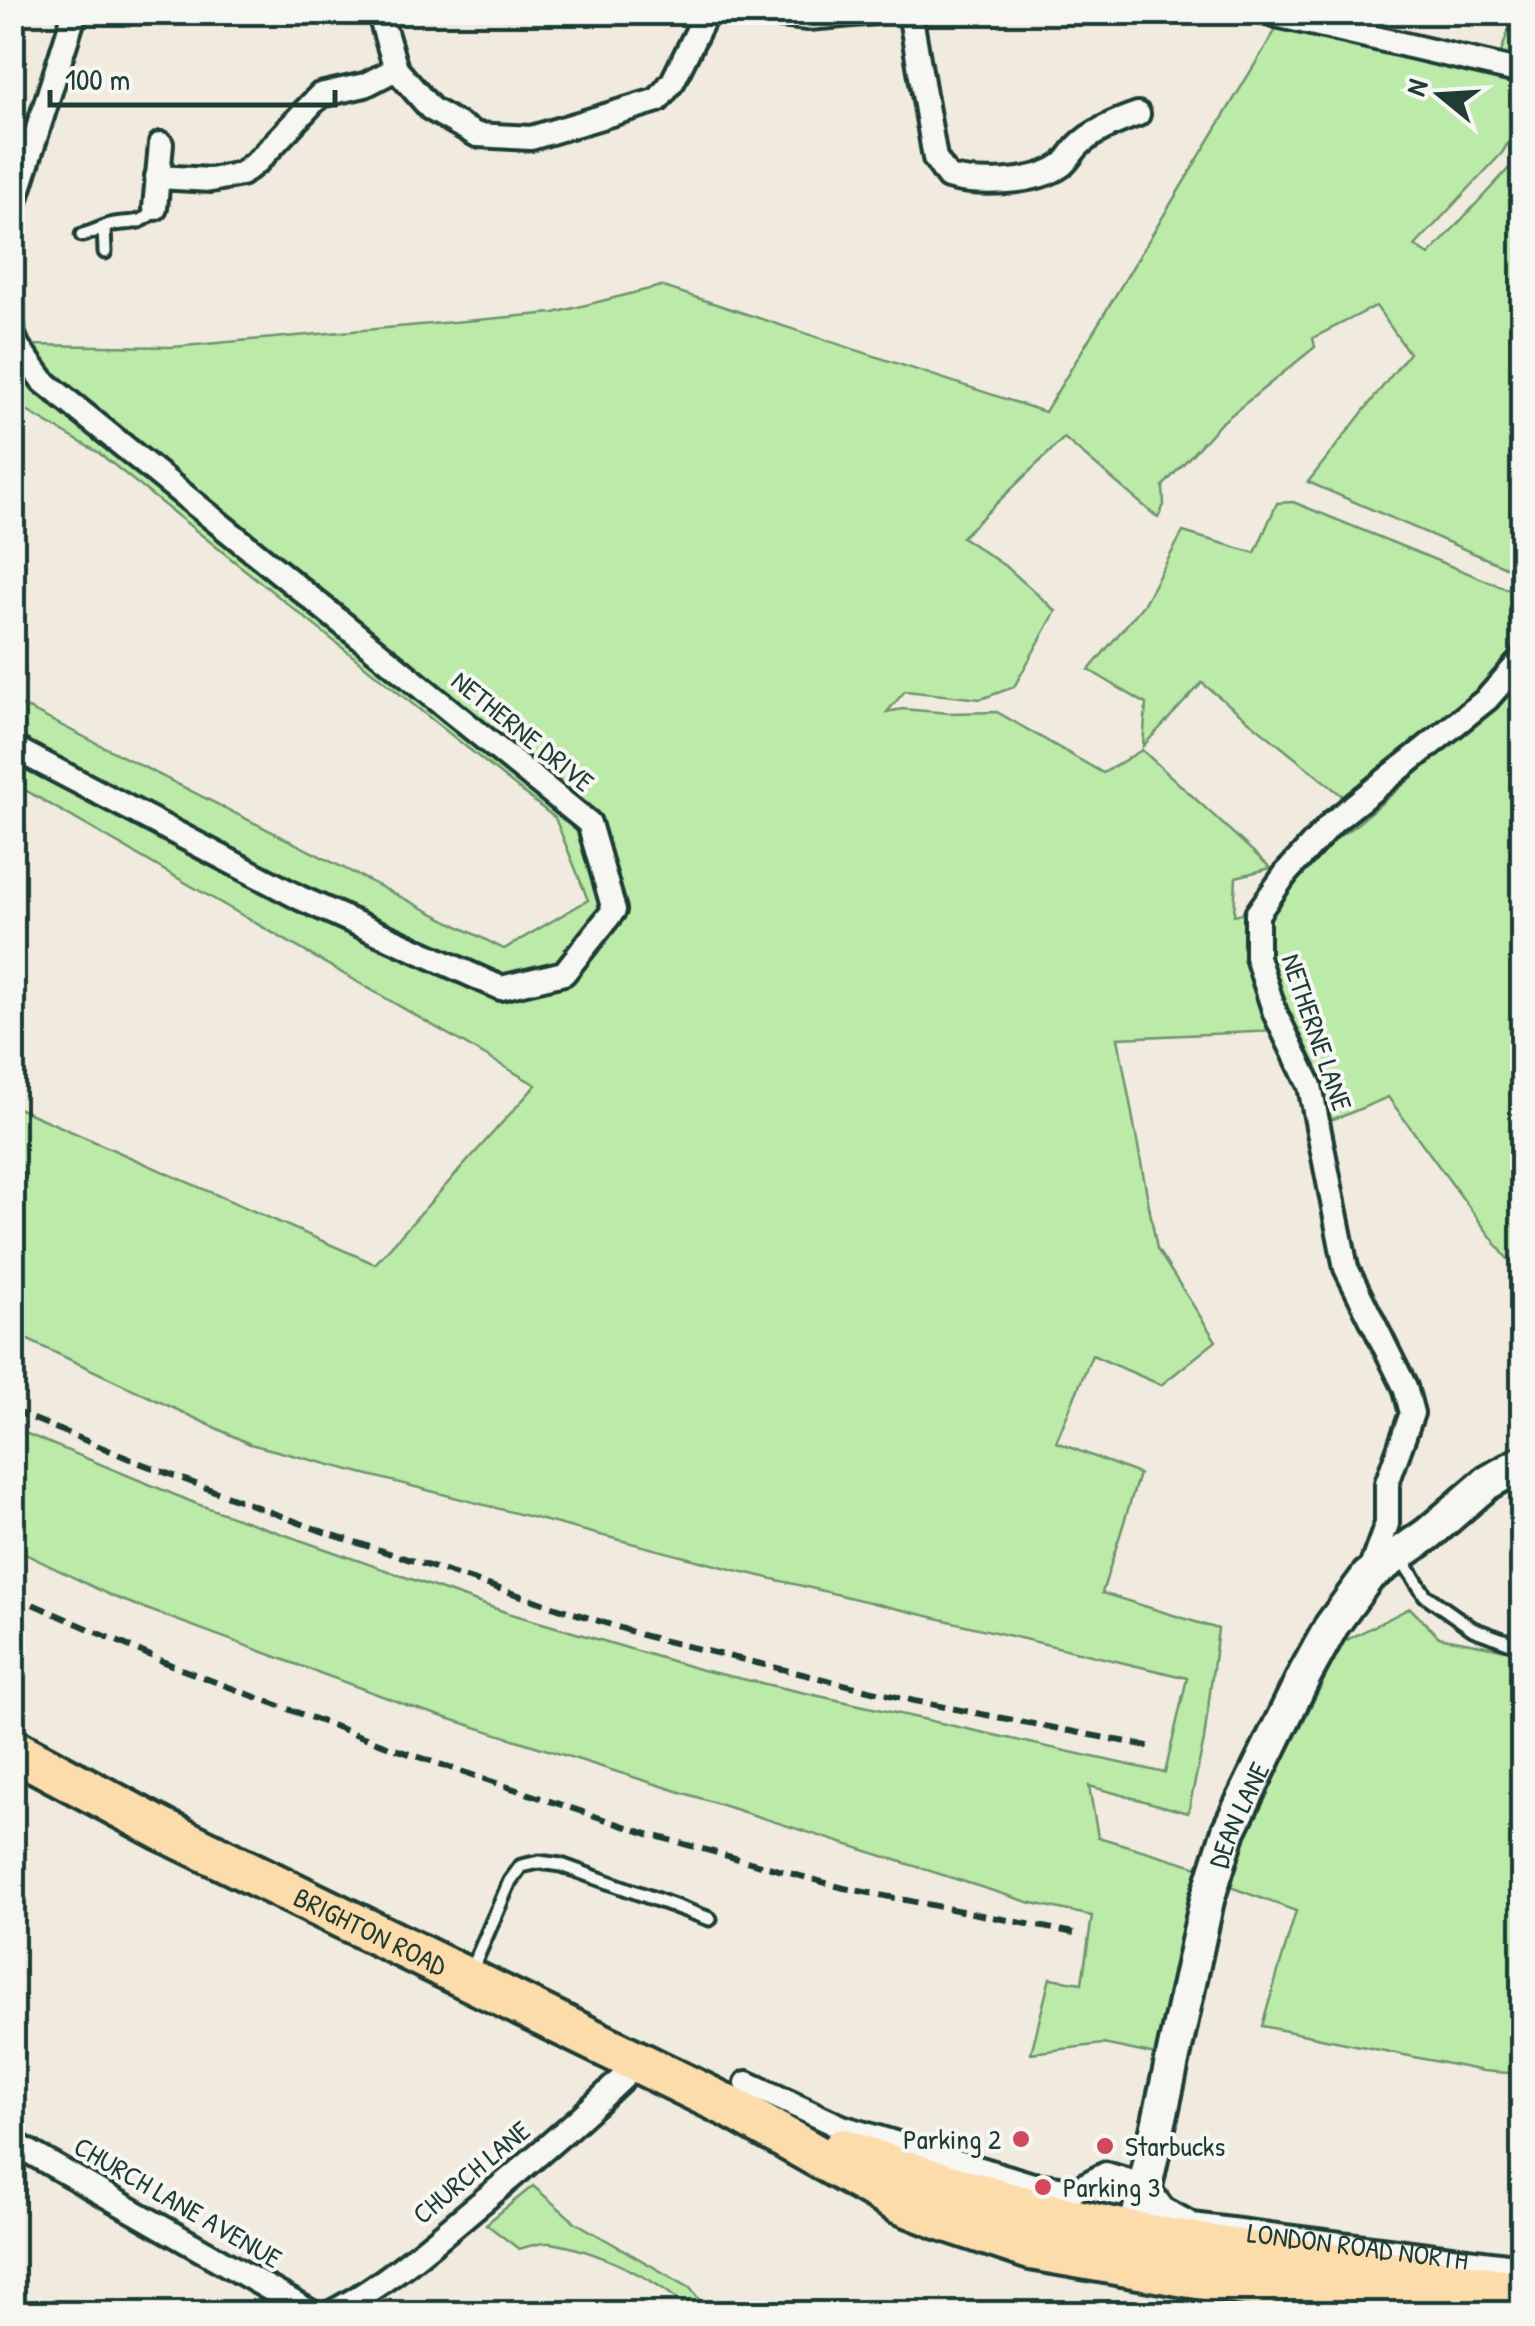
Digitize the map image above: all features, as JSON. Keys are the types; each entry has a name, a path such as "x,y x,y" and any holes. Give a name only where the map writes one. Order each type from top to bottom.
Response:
{"highway":[{"name":"BRIGHTON ROAD","path":"12,1749 164,1830 639,2062 974,2181 1132,2250"},
{"name":"BRIGHTON ROAD","path":"740,2096 900,2203 1032,2249 1132,2250"},
{"name":"LONDON ROAD NORTH","path":"1132,2250 1204,2236 1522,2292"},
{"name":"LONDON ROAD NORTH","path":"1132,2250 1442,2314"}],"street":[{"path":"12,211 76,12"},
{"path":"379,12 396,69 431,108 477,135 531,138 664,107 706,12"},
{"path":"753,12 808,18 876,12"},
{"path":"910,12 935,158 948,177 972,184 1046,175 1066,163 1079,144 1116,121 1138,114"},
{"path":"1263,12 1522,72"},
{"path":"158,178 211,180 241,174 320,95 365,85 396,69"},
{"path":"155,208 162,144"},
{"name":"NETHERNE DRIVE","path":"12,333 43,381 589,823 614,910 564,973 501,988 300,898 12,747"},
{"name":"NETHERNE LANE","path":"1368,1576 1387,1524 1386,1483 1412,1412 1405,1387 1346,1268 1310,1086 1275,1014 1258,957 1257,914 1287,872 1333,822 1487,699 1522,659"},
{"name":"DEAN LANE","path":"1132,2250 1208,1900 1229,1830 1304,1674 1332,1624 1368,1576 1428,1534 1486,1483 1522,1463"},
{"name":"CHURCH LANE","path":"329,2314 416,2257 576,2124 639,2062"},
{"name":"CHURCH LANE AVENUE","path":"12,2142 314,2314"},
{"name":"BRIGHTON ROAD","path":"974,2181 1075,2190 1106,2174 1146,2186"},
{"name":"LONDON ROAD NORTH","path":"1146,2186 1163,2208 1204,2236 1522,2267"}],"lane":[{"path":"82,235 110,224 134,224 148,218 155,208"},
{"path":"104,228 104,252"},
{"path":"1399,1554 1425,1595 1473,1630 1522,1647"},
{"path":"468,1979 510,1881 521,1866 539,1862 561,1865 710,1919"}],"green space":[{"path":"1514,13 1522,13 1522,66 1498,62"},
{"path":"1281,21 1522,87 1522,120 1502,153 1415,246 1429,255 1522,154 1522,574 1308,482 1409,353 1376,306 1313,338 1315,347 1220,424 1163,486 1164,505 1158,518 1064,438 962,537 1008,568 1056,611 1014,687 981,699 905,691 887,712 997,712 1103,773 1142,750 1271,868 1236,877 1234,915 1265,908 1294,868 1357,824 1522,684 1522,1273 1505,1256 1388,1097 1310,1126 1277,1031 1118,1038 1157,1249 1216,1341 1161,1385 1092,1355 1056,1442 1139,1474 1102,1593 1218,1629 1204,1740 1188,1813 1089,1786 1098,1837 1209,1870 1161,2056 1103,2044 1031,2053 1050,1978 1082,1983 1092,1916 1028,1902 409,1706 114,1597 13,1548 13,1428 197,1504 508,1613 702,1670 1165,1773 1187,1678 731,1569 250,1444 13,1333 13,1106 375,1264 536,1085 13,783 13,701 504,949 588,900 555,818 99,453 13,403 12,216 21,223 27,345 173,347 554,313 661,286 1045,412"},
{"path":"1293,502 1522,595 1522,647 1517,656 1346,799 1202,683 1143,746 1146,704 1089,670 1143,605 1183,532 1255,553 1277,503"},
{"path":"1410,1608 1439,1637 1522,1653 1522,2074 1483,2071 1262,2026 1296,1911 1222,1884 1343,1642"},
{"path":"533,2186 575,2222 690,2288 710,2313 691,2313 663,2289 606,2259 550,2243 519,2249 486,2224"}],"railway":[{"path":"12,1410 324,1532 645,1636 914,1701 1153,1747"},
{"path":"12,1595 178,1668 398,1750 648,1834 844,1888 1074,1933"}],"place":[{"name":"Parking 2","path":"1021,2139"},
{"name":"Starbucks","path":"1105,2146"},
{"name":"Parking 3","path":"1043,2187"}]}
